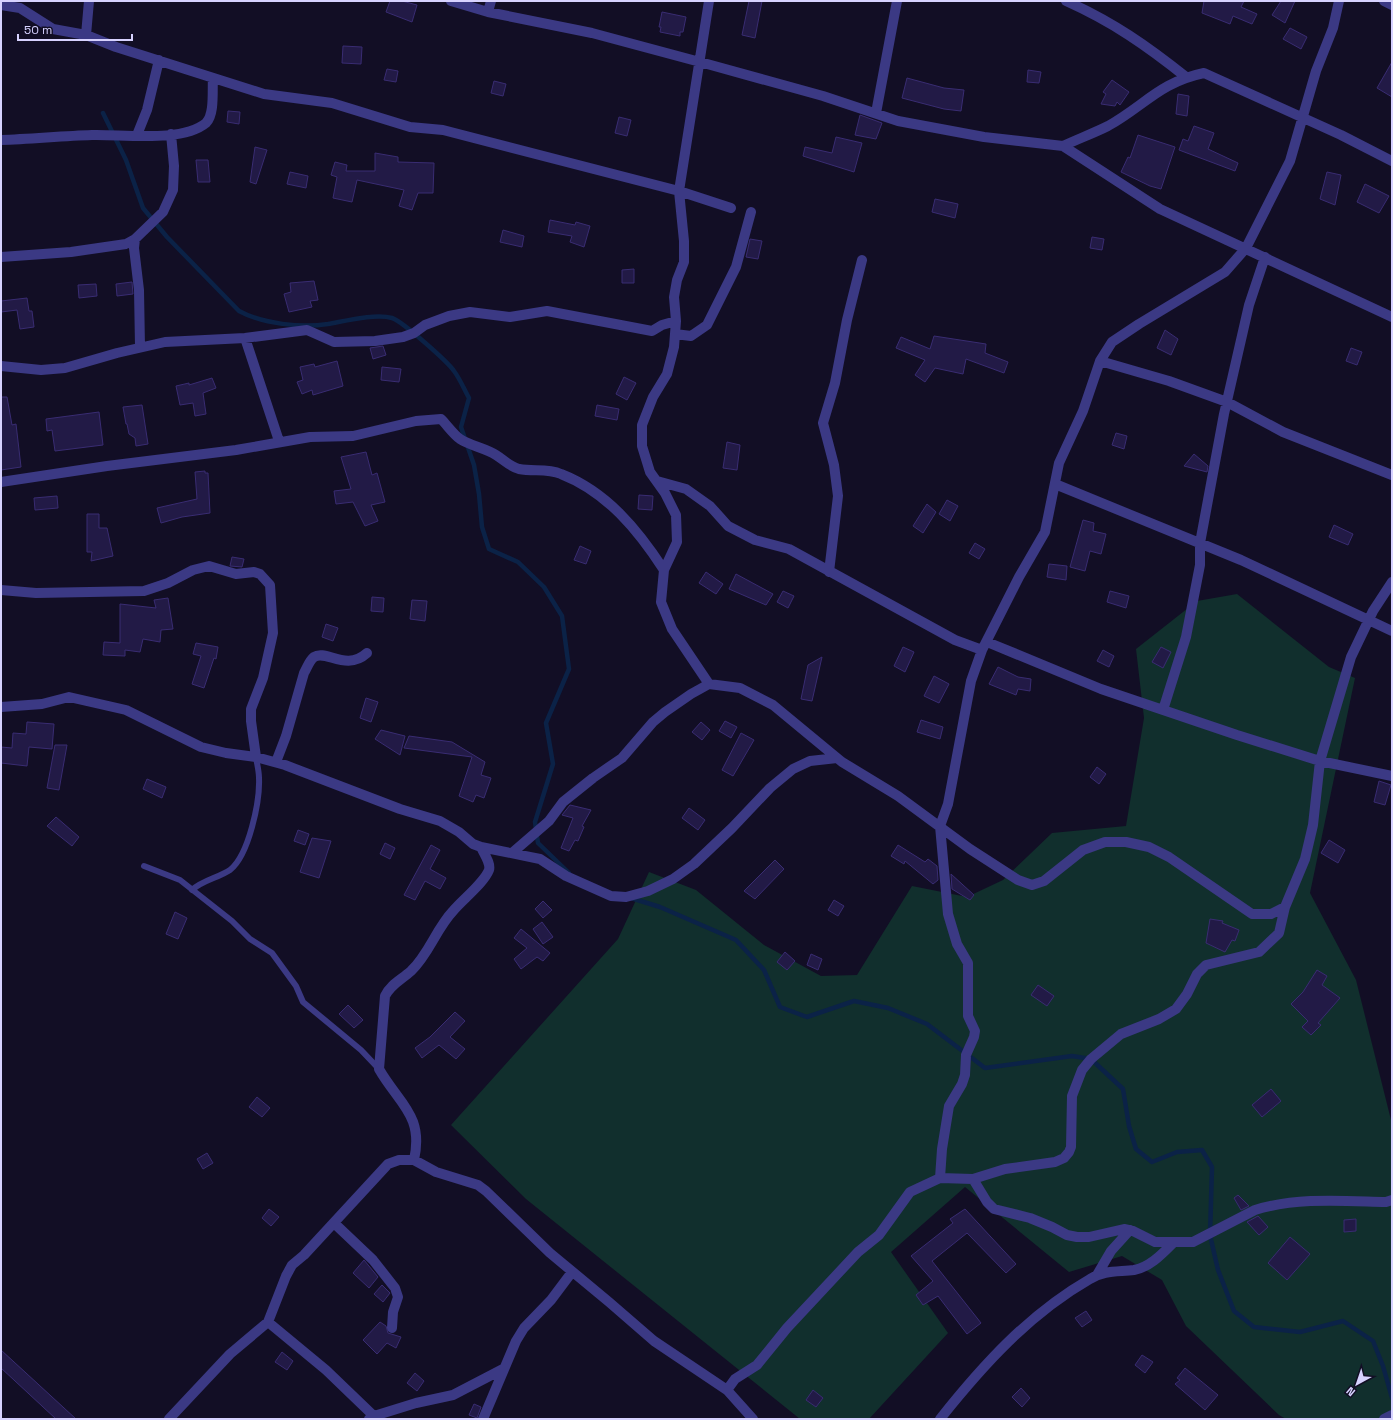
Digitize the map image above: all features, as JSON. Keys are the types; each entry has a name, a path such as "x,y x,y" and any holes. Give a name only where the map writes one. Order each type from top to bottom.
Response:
{"street":[{"path":"86,35 89,1"},
{"path":"451,1 488,12 592,33 823,96 898,120 952,132 1016,142 1063,146 1160,209 1392,317"},
{"path":"488,12 491,1"},
{"path":"709,1 679,191 684,235 684,262 677,280 674,297 676,322 674,347 667,374 653,397 642,425 642,446 650,472 665,493 676,515 677,542 664,570 661,602 672,629 709,684"},
{"path":"876,113 897,1"},
{"path":"1066,1 1093,13 1145,44 1186,77"},
{"path":"940,1178 942,1149 949,1106 962,1084 965,1075 966,1055 975,1031 968,1016 968,964 957,944 948,914 940,826 948,804 971,681 984,646 1044,532 1059,463 1083,411 1100,361 1112,342 1171,304 1225,272 1246,248 1290,161 1316,71 1332,28 1339,1"},
{"path":"1384,1 1392,5"},
{"path":"1,5 20,8 53,29 86,35 116,48 159,60 264,94 332,103 410,128 444,130 679,191 731,208"},
{"path":"137,135 147,110 159,60"},
{"path":"1063,146 1108,126 1166,86 1186,77 1204,73 1392,161"},
{"path":"1,140 91,135 171,134 187,132 206,122 212,106 213,78"},
{"path":"1,257 71,252 126,244 136,239 163,212 173,190 174,166 171,134"},
{"path":"675,334 691,336 707,325 736,267 751,212"},
{"path":"136,239 134,248 139,290 140,347"},
{"path":"1163,710 1186,637 1200,565 1200,543 1226,402 1249,305 1265,257"},
{"path":"829,572 838,496 834,465 823,423 835,383 847,320 862,260"},
{"path":"1,366 41,370 65,368 140,347 178,340 245,338 307,330 334,342 375,342 414,334 425,325 450,316 470,312 510,317 547,311 652,331 662,325 676,322"},
{"path":"245,338 279,441"},
{"path":"1100,361 1169,381 1226,402 1283,432 1392,476"},
{"path":"1,482 107,466 229,451 279,441 310,437 353,436 416,421 441,419 460,439 496,455 508,464 520,469 539,469 560,473 580,482 607,500 647,544 664,570"},
{"path":"657,481 686,489 710,506 728,526 755,540 789,549 955,640 984,646 1101,689 1320,761 1392,776"},
{"path":"1055,484 1241,560 1392,630"},
{"path":"1,590 36,593 144,590 168,583 194,570 209,566 236,574 254,572 260,574 270,585 273,633 263,678 251,709 251,722 256,757"},
{"path":"727,1390 735,1379 757,1365 787,1328 858,1252 880,1235 910,1192 940,1178 974,1178 1005,1169 1055,1162 1064,1158 1071,1147 1072,1096 1082,1070 1091,1058 1121,1034 1159,1019 1176,1009 1187,994 1197,974 1206,965 1260,952 1279,933 1285,907 1305,859 1313,825 1320,761 1346,672 1369,620 1392,582"},
{"path":"276,762 300,693 304,673 309,663 315,657 319,656 348,661 359,660 367,653"},
{"path":"512,853 549,822 563,802 593,778 622,758 653,722 691,694 709,684 740,688 773,705 837,758 898,796 970,849 1018,880 1032,885 1044,881 1083,850 1105,842 1126,842 1149,846 1169,857 1252,914 1271,914 1285,907"},
{"path":"1,707 42,704 69,697 81,698 126,710 201,747 276,762 358,791 400,809 440,821 459,832 473,844 481,848 540,859 566,876 611,896 626,897 648,891 674,879 694,864 732,828 770,788 793,769 810,761 837,758"},
{"path":"414,1160 417,1146 417,1131 409,1112 400,1097 379,1070 385,996 389,988 410,972 420,961 438,930 489,870 489,863 481,848"},
{"path":"170,1419 230,1354 268,1322 292,1265 304,1255 388,1164 399,1160 414,1160 436,1172 478,1185 550,1254 654,1341 727,1390 753,1419"},
{"path":"974,1178 987,1202 994,1209 1030,1218 1052,1227 1066,1235 1089,1237 1124,1229 1130,1230 1156,1242 1173,1243 1193,1242 1264,1207 1317,1201 1386,1202 1392,1200"},
{"path":"334,1223 373,1260 395,1288 398,1297 393,1312 392,1328"},
{"path":"1097,1275 1111,1251 1130,1230"},
{"path":"940,1419 997,1352 1023,1327 1053,1302 1103,1272 1134,1270 1149,1264 1173,1243"},
{"path":"483,1419 490,1407 503,1369 516,1341 524,1328 551,1300 572,1272"},
{"path":"268,1322 326,1370 373,1418 416,1403 453,1395 503,1369"},
{"path":"1384,1419 1392,1415"}],"lane":[{"path":"192,890 197,886 230,870 242,853 257,801 259,778 256,757"},
{"path":"144,866 180,880 232,921 250,939 272,953 296,986 303,1002 361,1050 379,1070"}],"green space":[{"path":"1237,594 1329,667 1355,678 1310,893 1356,980 1392,1124 1392,1419 1286,1419 1279,1415 1186,1326 1162,1280 1122,1256 1069,1272 965,1187 891,1252 948,1333 869,1419 800,1419 526,1199 451,1125 618,939 649,872 696,890 764,945 821,976 857,975 912,886 967,897 1003,880 1052,833 1126,826 1144,718 1136,649 1197,601"}],"building":[{"path":"390,1 402,1 417,5 412,22 386,12"},
{"path":"749,1 762,1 755,38 742,35"},
{"path":"1204,1 1244,1 1241,7 1257,14 1252,24 1233,16 1230,24 1202,13"},
{"path":"1281,1 1295,1 1285,23 1272,15"},
{"path":"662,12 686,17 683,32 680,32 680,36 660,32 661,27 659,27"},
{"path":"1290,28 1307,37 1301,49 1283,39"},
{"path":"343,46 362,47 361,64 342,63"},
{"path":"1392,62 1392,97 1377,88"},
{"path":"387,69 398,71 396,82 384,80"},
{"path":"1028,70 1041,72 1039,83 1027,82"},
{"path":"907,78 944,88 964,90 961,111 944,109 902,98"},
{"path":"1112,80 1129,92 1120,105 1117,102 1115,106 1101,104 1106,94 1103,92"},
{"path":"494,81 506,84 503,96 491,93"},
{"path":"1178,94 1189,96 1187,116 1176,114"},
{"path":"228,111 240,112 239,124 227,122"},
{"path":"860,115 882,123 876,139 855,135"},
{"path":"619,117 631,120 627,136 615,133"},
{"path":"1194,126 1214,133 1208,149 1238,163 1235,171 1179,150 1183,139 1188,141"},
{"path":"1138,135 1175,147 1161,189 1150,186 1121,172 1128,157 1130,158"},
{"path":"836,137 862,143 854,172 803,156 805,147 832,153"},
{"path":"255,147 267,150 256,184 250,182"},
{"path":"375,153 398,157 398,162 434,163 433,193 418,193 412,210 399,206 404,190 357,180 352,202 333,198 337,177 331,175 335,162 347,165 346,171 375,171"},
{"path":"196,160 208,160 210,182 198,182"},
{"path":"290,172 308,176 306,188 287,184"},
{"path":"1327,172 1341,175 1335,205 1320,199"},
{"path":"1365,184 1389,196 1379,213 1357,202"},
{"path":"935,199 958,204 955,218 932,212"},
{"path":"550,220 575,225 576,222 590,226 584,247 570,242 572,236 548,232"},
{"path":"503,230 524,236 522,247 500,242"},
{"path":"1092,237 1104,239 1102,250 1090,248"},
{"path":"750,239 762,241 758,259 746,257"},
{"path":"634,269 634,283 622,283 622,270"},
{"path":"314,281 318,300 310,301 312,307 289,312 284,294 291,292 290,283"},
{"path":"132,282 133,294 117,296 116,284"},
{"path":"96,284 97,296 79,298 78,285"},
{"path":"27,298 29,311 32,311 34,327 20,329 17,310 1,312 1,301"},
{"path":"1165,330 1178,339 1171,355 1157,348"},
{"path":"934,336 986,344 985,353 1008,362 1004,373 966,359 963,374 935,368 925,382 915,375 925,360 896,348 901,337 930,349"},
{"path":"383,346 386,355 373,359 370,348"},
{"path":"1351,348 1362,352 1357,365 1346,361"},
{"path":"337,361 343,386 313,395 312,390 302,394 297,382 303,380 300,367 314,364 315,367"},
{"path":"382,367 401,369 399,382 381,380"},
{"path":"624,377 636,383 627,400 616,394"},
{"path":"212,378 216,388 203,393 206,414 195,416 193,403 180,405 176,386 189,383 189,385"},
{"path":"1,397 7,397 12,425 16,424 21,467 1,470"},
{"path":"142,405 148,444 136,446 135,438 129,434 123,407"},
{"path":"597,405 619,409 617,420 595,416"},
{"path":"99,412 103,445 55,451 52,430 47,431 46,419"},
{"path":"1116,433 1127,436 1124,449 1112,445"},
{"path":"727,442 740,445 737,470 723,468"},
{"path":"366,452 372,475 377,473 385,502 371,505 378,521 365,526 353,502 336,504 334,491 351,489 341,457"},
{"path":"1194,454 1208,466 1207,472 1184,466"},
{"path":"205,471 205,473 208,473 210,513 182,517 161,523 157,508 197,499 195,472"},
{"path":"639,495 653,496 652,510 638,509"},
{"path":"57,496 58,508 35,510 34,498"},
{"path":"947,500 958,506 950,521 939,514"},
{"path":"927,504 936,512 923,533 913,526"},
{"path":"87,514 99,514 99,528 107,528 113,556 91,561 92,552 87,552"},
{"path":"1083,520 1094,523 1093,531 1106,534 1101,554 1090,551 1085,571 1070,567"},
{"path":"1334,525 1353,534 1348,545 1329,537"},
{"path":"975,543 985,549 979,559 969,553"},
{"path":"580,546 591,551 586,564 574,560"},
{"path":"232,557 244,559 242,567 230,566"},
{"path":"1049,564 1067,566 1066,580 1047,577"},
{"path":"706,572 723,584 716,594 699,583"},
{"path":"736,574 773,594 766,605 729,589"},
{"path":"783,591 794,596 788,608 777,602"},
{"path":"1110,591 1129,596 1126,608 1107,602"},
{"path":"372,597 384,598 383,612 371,611"},
{"path":"168,598 173,629 161,630 160,642 143,639 140,652 125,650 125,656 103,655 104,642 120,643 120,604 156,608 154,600"},
{"path":"412,600 427,601 425,621 410,619"},
{"path":"326,624 338,628 333,641 322,637"},
{"path":"196,643 218,647 216,659 214,658 204,688 192,684 201,656 193,654"},
{"path":"903,647 914,652 905,672 894,666"},
{"path":"1161,647 1171,652 1163,668 1152,662"},
{"path":"1103,650 1114,656 1109,667 1097,661"},
{"path":"822,657 812,701 801,699 808,665"},
{"path":"998,667 1018,677 1031,679 1030,691 1018,689 1016,695 989,684"},
{"path":"934,676 949,684 939,703 924,696"},
{"path":"366,698 378,702 371,722 360,718"},
{"path":"921,720 943,727 940,739 917,732"},
{"path":"725,721 737,727 731,738 719,731"},
{"path":"27,722 54,724 52,749 29,747 27,766 1,763 1,747 12,748 13,733 26,734"},
{"path":"701,722 710,730 702,740 692,732"},
{"path":"381,730 405,736 400,755 375,739"},
{"path":"741,733 754,740 733,776 722,770"},
{"path":"409,736 452,742 485,762 481,775 491,778 484,798 476,795 473,802 459,796 472,757 404,748"},
{"path":"55,745 67,745 59,790 47,788"},
{"path":"1097,767 1106,774 1099,784 1090,777"},
{"path":"147,779 166,787 162,798 143,789"},
{"path":"1379,781 1391,785 1385,805 1374,802"},
{"path":"570,805 591,810 582,826 584,827 578,841 575,840 569,851 561,848 573,818 562,815"},
{"path":"689,808 705,820 698,830 682,818"},
{"path":"56,817 79,837 72,846 47,826"},
{"path":"298,830 309,834 305,845 294,841"},
{"path":"312,838 331,841 319,878 300,872"},
{"path":"1329,840 1345,850 1338,863 1321,853"},
{"path":"385,843 395,848 390,859 380,854"},
{"path":"431,845 440,850 430,869 446,878 440,889 425,881 415,900 404,895"},
{"path":"898,845 925,862 928,859 937,866 938,880 933,884 905,861 904,864 891,856"},
{"path":"775,860 784,869 755,899 744,891"},
{"path":"951,874 974,895 970,900 952,889"},
{"path":"834,900 844,906 838,916 828,910"},
{"path":"543,901 552,910 543,918 535,909"},
{"path":"175,912 187,918 178,939 166,934"},
{"path":"1210,919 1223,921 1222,923 1239,930 1235,941 1232,940 1225,952 1206,943"},
{"path":"542,922 553,937 543,944 533,929"},
{"path":"521,929 550,953 543,961 537,957 521,969 514,959 527,948 514,938"},
{"path":"785,952 795,961 787,970 777,962"},
{"path":"811,954 822,959 818,970 807,965"},
{"path":"1317,970 1327,976 1322,985 1340,998 1318,1023 1321,1025 1311,1035 1302,1027 1308,1021 1291,1004 1303,992"},
{"path":"1038,985 1054,996 1047,1006 1031,995"},
{"path":"348,1005 363,1020 354,1028 339,1014"},
{"path":"455,1012 465,1021 450,1037 465,1049 456,1059 439,1045 422,1058 415,1048 430,1037"},
{"path":"1271,1089 1281,1101 1262,1117 1252,1105"},
{"path":"257,1097 270,1108 262,1117 249,1107"},
{"path":"207,1153 213,1163 203,1169 197,1159"},
{"path":"1238,1195 1249,1206 1241,1210 1234,1198"},
{"path":"269,1209 279,1217 271,1226 262,1218"},
{"path":"965,1209 1016,1264 1006,1273 967,1233 932,1261 981,1323 967,1334 938,1296 923,1305 916,1295 933,1281 911,1256 953,1223 950,1219"},
{"path":"1258,1216 1268,1227 1259,1235 1247,1222"},
{"path":"1356,1219 1356,1231 1344,1232 1344,1220"},
{"path":"1290,1237 1310,1254 1287,1280 1268,1263"},
{"path":"364,1260 378,1277 369,1288 353,1273"},
{"path":"382,1285 390,1293 383,1302 374,1294"},
{"path":"1086,1311 1092,1320 1082,1327 1075,1318"},
{"path":"380,1322 386,1326 388,1333 401,1337 396,1348 387,1343 377,1354 363,1340"},
{"path":"1,1350 76,1419 56,1419 1,1368"},
{"path":"282,1352 293,1361 287,1370 275,1362"},
{"path":"1142,1355 1153,1362 1145,1373 1135,1365"},
{"path":"1185,1368 1218,1395 1205,1410 1175,1384 1180,1380 1177,1378"},
{"path":"415,1373 424,1381 417,1391 407,1383"},
{"path":"1021,1388 1030,1398 1022,1407 1012,1397"},
{"path":"813,1390 823,1398 816,1407 806,1400"},
{"path":"474,1404 481,1407 477,1418 469,1415"}],"waterway":[{"path":"103,113 126,160 143,208 167,237 239,311 259,319 294,325 328,324 378,316 392,318 405,326 434,351 450,366 458,377 469,398 461,427 474,465 479,494 482,527 489,549 518,562 544,587 562,616 569,669 546,723 553,764 535,822 538,843 569,873"},
{"path":"631,898 660,907 736,940 764,970 780,1007 807,1017 854,1001 888,1008 927,1024 985,1068 1072,1056 1091,1059 1123,1089 1129,1126 1136,1149 1152,1162 1177,1152 1202,1150 1212,1167 1210,1235 1218,1270 1234,1311 1254,1327 1300,1332 1343,1321 1373,1341 1383,1366 1392,1398"}]}
